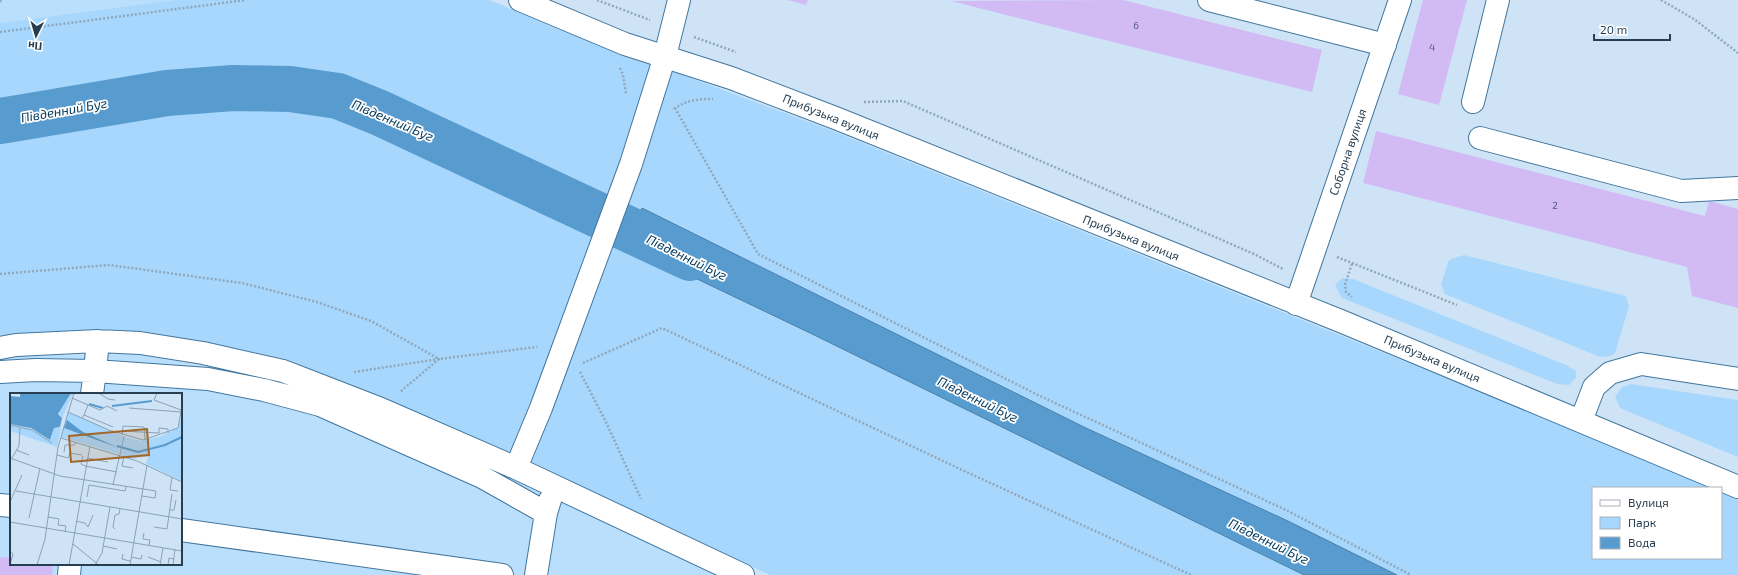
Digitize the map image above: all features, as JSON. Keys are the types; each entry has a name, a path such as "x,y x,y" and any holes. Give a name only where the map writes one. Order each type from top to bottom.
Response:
{"street":[{"name":"Прибузька вулиця","path":"520,0 562,8 625,44 731,78 838,119 1296,304 1738,487"},
{"path":"516,468 541,408 631,164 665,56 679,0"},
{"path":"1209,0 1385,45"},
{"path":"1473,102 1498,0"},
{"name":"Соборна вулиця","path":"1296,304 1399,5"},
{"path":"1480,138 1681,191 1738,188"},
{"path":"92,393 98,341"},
{"path":"0,348 16,345 98,341 140,343 203,352 283,371 381,409 516,468 743,575"},
{"path":"1581,421 1594,387 1610,373 1641,364 1738,379"},
{"path":"0,372 36,370 94,371 208,379 264,390 320,405 482,477 546,513"},
{"path":"536,575 546,513 554,485"},
{"path":"0,505 10,506"},
{"path":"182,530 502,575"},
{"path":"69,575 70,565"}],"path":[{"path":"0,32 246,0"},
{"path":"1661,0 1694,19 1738,53"},
{"path":"717,99 690,101 674,110 758,254 1040,396 1286,510 1411,575"},
{"path":"1316,248 1352,264 1457,305"},
{"path":"1352,264 1345,284 1346,292 1352,297"},
{"path":"0,274 109,265 242,283 317,302 371,321 439,359"},
{"path":"643,504 606,422 576,366 662,328 960,470 1191,575"},
{"path":"354,372 439,359 542,347"},
{"path":"397,395 439,359"}],"shaded area":[{"path":"0,0 175,0 0,23"},
{"path":"139,354 280,381 512,478 718,575 0,575 0,359 17,356"}],"green space":[{"path":"175,0 490,0 555,28 652,64 620,162 585,260 511,453 287,359 141,331 15,334 0,336 0,23"},
{"path":"672,71 833,131 1717,487 1592,487 1592,559 1722,559 1722,489 1738,496 1738,575 770,575 530,462 640,168"},
{"path":"1464,255 1626,296 1629,306 1615,353 1611,356 1600,357 1445,294 1441,284 1449,260"},
{"path":"1342,278 1353,279 1566,365 1576,371 1576,378 1569,385 1557,384 1342,298 1335,285"},
{"path":"1631,384 1738,400 1738,457 1620,408 1615,397 1622,387"}],"water":[{"path":"642,208 1086,428 1288,521 1397,575 1304,575 810,333 628,246"}],"building":[{"path":"787,0 808,0 806,5"},
{"path":"1123,0 1322,50 1312,92 951,1"},
{"path":"1423,0 1467,0 1439,105 1398,94"},
{"path":"1376,131 1705,216 1709,201 1738,209 1738,308 1692,296 1687,267 1363,183"},
{"path":"0,557 10,558 10,565 53,565 52,575 0,575"}],"waterway":[{"name":"Південний Буг","path":"0,121 167,93 233,88 290,89 338,96 380,113 690,258"}]}
